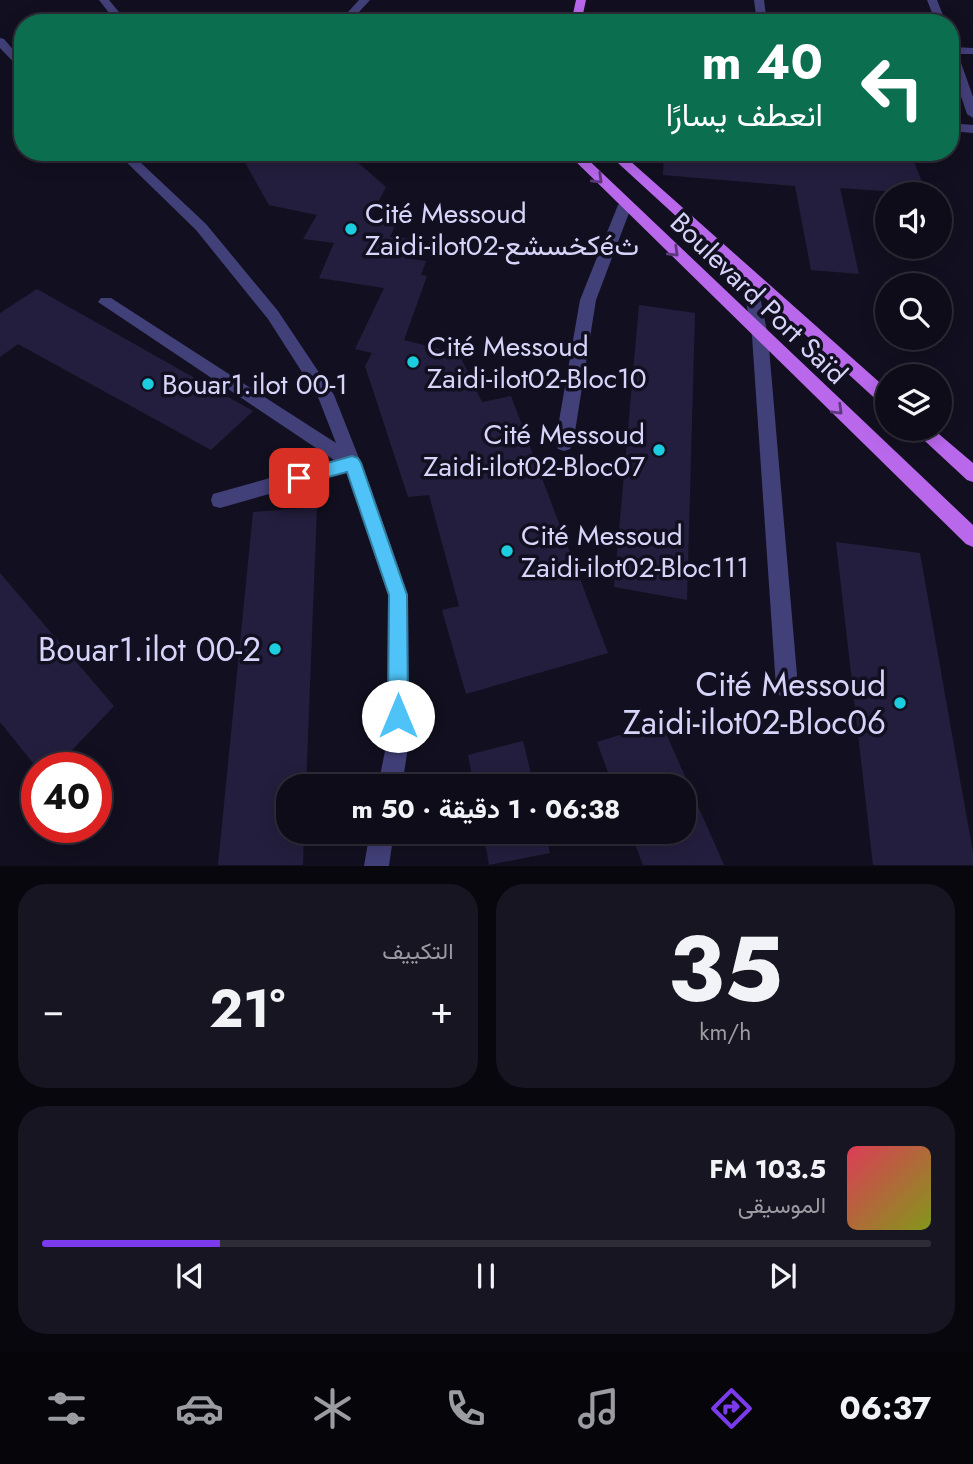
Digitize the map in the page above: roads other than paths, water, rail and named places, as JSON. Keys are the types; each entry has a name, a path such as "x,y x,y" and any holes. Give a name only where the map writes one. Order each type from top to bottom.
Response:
{"main road":[{"name":"Boulevard Port Saïd","path":"581,161 973,538"},
{"path":"622,161 875,388"},
{"path":"935,441 973,474"}],"street":[{"path":"104,0 116,14"},
{"path":"352,14 365,0"},
{"path":"0,41 14,57"},
{"path":"959,73 973,114"},
{"path":"131,161 201,226 273,315 326,395 398,595 398,741 392,774"},
{"path":"564,444 588,300 625,205"},
{"path":"749,277 760,336 787,687"},
{"path":"106,302 352,463"},
{"path":"220,500 352,463"},
{"path":"376,866 380,844"}],"place":[{"name":"Cité Messoud Zaidi-ilot02-كخسشعéث","path":"351,229"},
{"name":"Cité Messoud Zaidi-ilot02-Bloc10","path":"413,362"},
{"name":"Bouar1.ilot 00-1","path":"148,384"},
{"name":"Cité Messoud Zaidi-ilot02-Bloc07","path":"659,450"},
{"name":"Cité Messoud Zaidi-ilot02-Bloc111","path":"507,551"},
{"name":"Bouar1.ilot 00-2","path":"275,649"},
{"name":"Cité Messoud Zaidi-ilot02-Bloc06","path":"900,703"}]}
